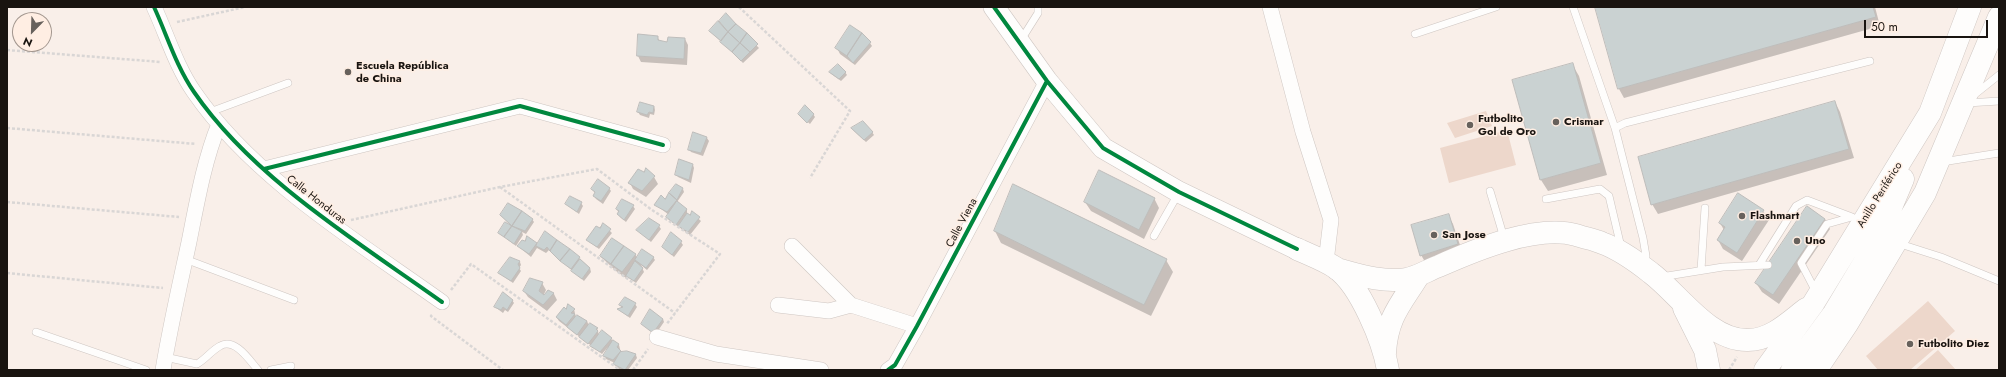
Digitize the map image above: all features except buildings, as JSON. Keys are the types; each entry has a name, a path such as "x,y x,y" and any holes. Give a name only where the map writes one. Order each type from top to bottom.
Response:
{"main road":[{"name":"Anillo Periférico","path":"1765,370 1816,300 1861,215 1930,114 1970,7"},
{"path":"1816,370 1847,324 1925,193 1999,17"},
{"path":"1792,370 1834,313 1876,243 1930,114"},
{"path":"1297,249 1332,265 1364,276 1384,279 1405,279 1419,275 1471,253 1505,242 1541,232 1567,233 1602,243 1623,255 1650,273 1713,329 1730,337 1748,340 1767,336 1785,325 1816,300"},
{"path":"1297,249 1330,277 1359,317 1367,335 1384,365"},
{"path":"1332,265 1357,292 1384,365"},
{"path":"1384,365 1386,335 1391,321 1419,275"},
{"path":"1678,298 1705,350 1709,370"}],"street":[{"name":"Calle Honduras","path":"154,7 177,63 194,91 219,124 264,169 332,224 442,302"},
{"path":"994,7 1019,44 1047,81 1103,148 1179,192 1297,249"},
{"path":"1270,7 1304,132 1331,220 1332,265"},
{"name":"Calle Viena","path":"888,370 895,365 917,326 1047,81"},
{"path":"264,169 520,106 663,145"},
{"path":"164,363 177,290 210,145 219,124"},
{"path":"792,246 851,305 917,326"},
{"path":"778,305 829,311 851,305"},
{"path":"657,337 716,354 821,370"}],"lane":[{"path":"1019,44 1038,13 1038,7"},
{"path":"1415,34 1496,7"},
{"path":"1573,7 1615,128 1643,238 1650,273 1768,265"},
{"path":"1615,128 1625,123 1870,61"},
{"path":"1963,104 1999,75"},
{"path":"210,112 288,83"},
{"path":"1963,104 1999,101"},
{"path":"1938,163 1999,153"},
{"path":"1546,199 1600,189 1609,196 1623,255"},
{"path":"1490,191 1505,242"},
{"path":"1154,236 1179,192"},
{"path":"1759,265 1796,206 1807,200 1861,215"},
{"path":"1702,270 1705,208"},
{"path":"1816,300 1798,263 1827,224 1861,215"},
{"path":"1895,243 1942,257 1999,281"},
{"path":"185,259 294,300"},
{"path":"36,332 146,370"},
{"path":"164,363 197,367 221,345 227,344 241,350 258,370"},
{"path":"271,370 291,366"}],"path":[{"path":"162,25 245,7"},
{"path":"739,7 850,111 810,178"},
{"path":"7,50 177,63"},
{"path":"7,128 210,145"},
{"path":"332,224 500,187 597,169 652,210 720,254 633,370"},
{"path":"500,187 675,313"},
{"path":"7,202 194,218"},
{"path":"502,370 431,316 471,264 620,370"},
{"path":"7,273 177,290"}],"shaded area":[{"name":"Futbolito Gol de Oro","path":"1486,111 1492,126 1455,138 1447,123"},
{"path":"1507,130 1516,165 1449,183 1440,148"},
{"name":"Futbolito Diez","path":"1928,301 1955,331 1910,370 1878,370 1866,356"},
{"name":"Futbolito Diez","path":"1938,350 1956,370 1915,370"}],"cycle path":[{"path":"154,7 182,72 194,92 218,123 246,153 309,207 442,302"},
{"path":"994,7 1047,81 1103,148 1179,192 1297,249"},
{"path":"888,370 895,365 917,326 1047,81"},
{"path":"264,169 520,106 663,145"}],"place":[{"name":"Escuela República de China","path":"348,72"},
{"name":"Crismar","path":"1556,122"},
{"name":"Futbolito Gol de Oro","path":"1470,125"},
{"name":"Flashmart","path":"1742,216"},
{"name":"San Jose","path":"1434,235"},
{"name":"Uno","path":"1797,241"},
{"name":"Futbolito Diez","path":"1910,344"}]}
